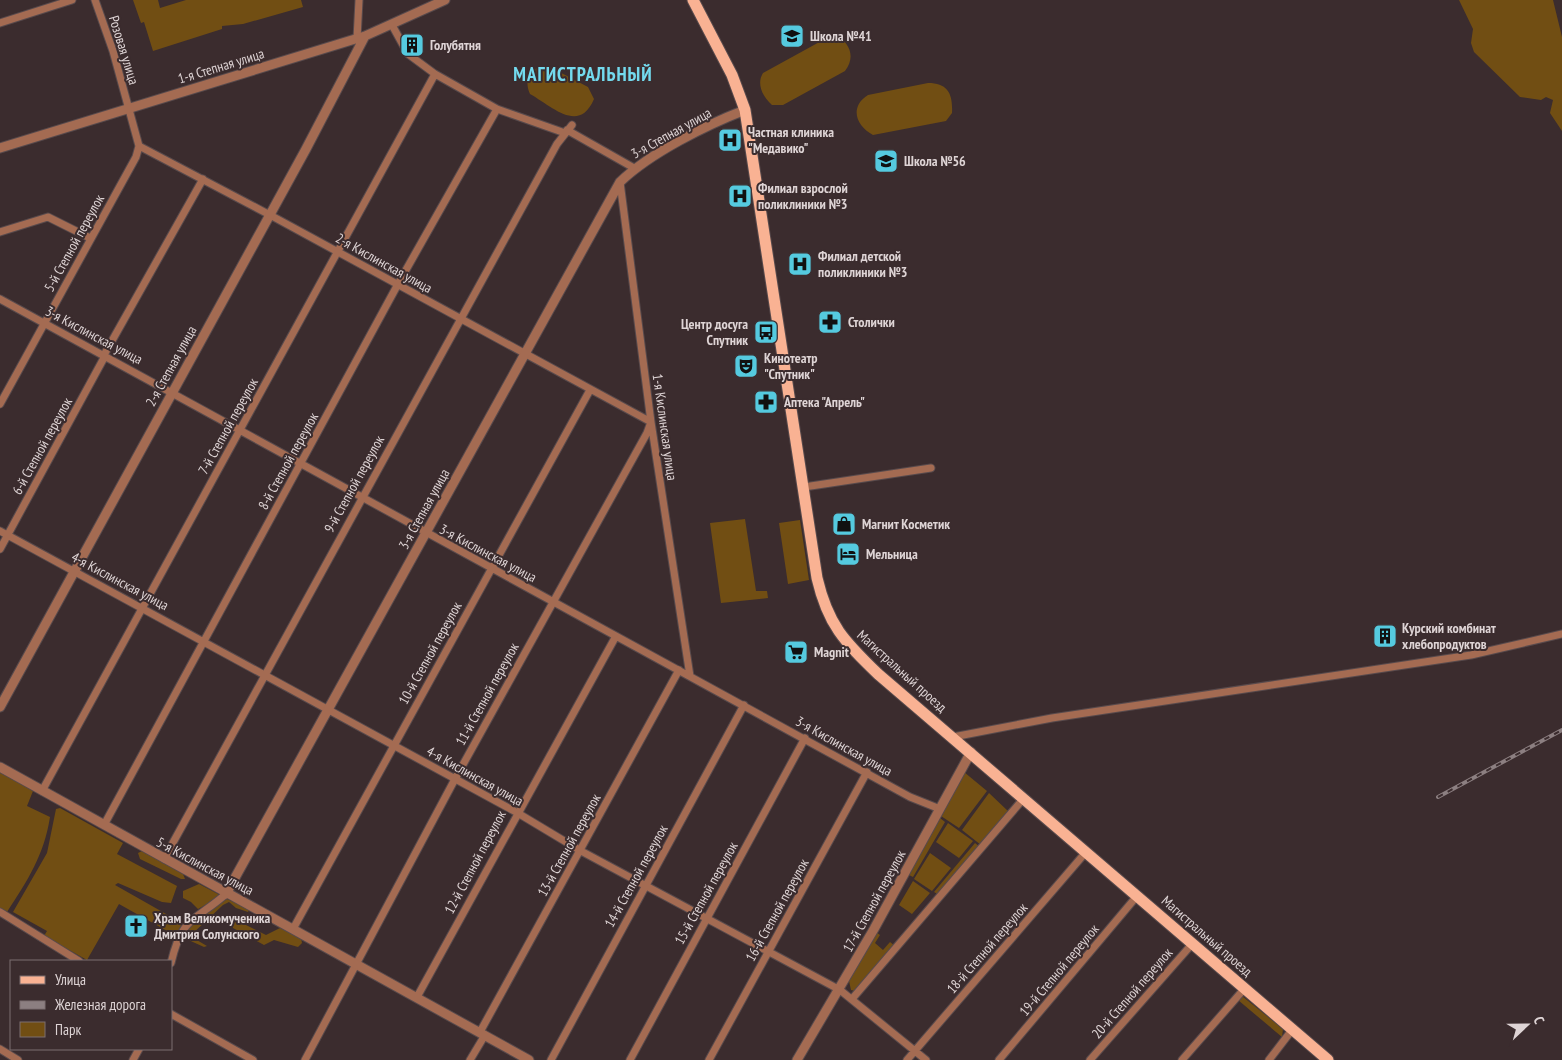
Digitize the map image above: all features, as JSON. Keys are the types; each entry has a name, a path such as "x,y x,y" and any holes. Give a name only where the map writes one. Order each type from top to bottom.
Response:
{"main road":[{"name":"Магистральный проезд","path":"693,0 732,76 745,110 818,582 832,624 852,649 878,674 1328,1060"}],"street":[{"path":"0,23 72,0"},
{"name":"Розовая улица","path":"95,0 113,51 128,109"},
{"path":"359,0 361,37"},
{"name":"1-я Степная улица","path":"0,148 361,37 392,25 445,0"},
{"path":"392,25 408,54 435,74 497,109 568,129 634,168"},
{"name":"2-я Степная улица","path":"0,707 270,215 361,37"},
{"name":"7-й Степной переулок","path":"42,791 435,74"},
{"path":"128,109 139,146"},
{"name":"8-й Степной переулок","path":"104,825 398,284 497,109"},
{"name":"3-я Степная улица","path":"172,960 181,930 189,920 226,894 427,534 524,353 620,182 634,168 711,126 745,110"},
{"name":"9-й Степной переулок","path":"164,859 460,319 568,129"},
{"name":"2-я Кислинская улица","path":"139,146 651,422"},
{"name":"5-й Степной переулок","path":"0,404 136,157 139,146"},
{"name":"6-й Степной переулок","path":"0,549 203,179"},
{"name":"1-я Кислинская улица","path":"620,182 651,422 690,676"},
{"path":"0,232 48,217 90,238"},
{"name":"3-я Кислинская улица","path":"0,299 910,797 940,809"},
{"name":"10-й Степной переулок","path":"293,929 590,390"},
{"name":"11-й Степной переулок","path":"305,1060 355,963 552,602 647,433 651,422"},
{"path":"804,487 932,468"},
{"name":"4-я Кислинская улица","path":"0,531 516,812 581,851 840,990 926,1060"},
{"path":"953,737 1070,715 1470,655 1562,634"},
{"name":"12-й Степной переулок","path":"417,997 516,812 616,636"},
{"name":"13-й Степной переулок","path":"470,1060 482,1034 679,670"},
{"name":"14-й Степной переулок","path":"551,1060 744,705"},
{"name":"15-й Степной переулок","path":"630,1060 805,738"},
{"name":"17-й Степной переулок","path":"797,1060 840,990 971,752"},
{"name":"5-я Кислинская улица","path":"0,768 529,1060"},
{"name":"16-й Степной переулок","path":"709,1060 866,772"},
{"path":"852,998 1024,798"},
{"name":"18-й Степной переулок","path":"907,1060 1086,852"},
{"name":"19-й Степной переулок","path":"999,1060 1138,896"},
{"path":"0,912 77,960"},
{"name":"20-й Степной переулок","path":"1090,1060 1192,943"},
{"path":"1182,1060 1245,988"},
{"path":"172,1015 253,1060"},
{"path":"1269,1060 1292,1030"},
{"path":"0,1050 18,1060"}],"green space":[{"path":"133,0 158,0 160,8 186,0 301,0 303,7 243,24 222,26 222,29 153,51 144,22 141,23"},
{"path":"1459,0 1553,0 1562,37 1562,131 1550,113 1553,100 1546,97 1541,100 1520,97 1474,52 1471,43 1473,29"},
{"path":"834,34 844,41 850,50 850,60 845,71 783,105 772,105 761,90 760,82 763,73"},
{"path":"548,66 588,87 594,99 588,109 581,115 573,116 556,111 530,94 527,83 530,74 537,68"},
{"path":"928,83 945,87 950,95 952,113 946,121 873,135 862,127 857,116 858,105 868,95"},
{"path":"745,519 756,591 767,591 768,598 721,603 710,523"},
{"path":"800,520 809,580 788,584 779,523"},
{"path":"0,771 33,791 27,806 50,817 44,843 34,867 7,912 0,909"},
{"path":"964,772 987,791 959,828 941,816"},
{"path":"989,793 1009,812 981,845 962,830"},
{"path":"60,808 123,843 117,854 177,886 171,903 162,902 118,883 115,885 182,923 176,936 119,904 87,960 44,936 47,931 13,912 47,853 56,809"},
{"path":"940,818 945,822 913,877 909,875"},
{"path":"948,823 973,841 959,858 936,842"},
{"path":"975,843 980,847 939,895 934,892"},
{"path":"142,851 183,874 185,879 181,879 140,859 138,853"},
{"path":"930,853 951,868 932,891 914,879"},
{"path":"913,881 930,893 912,914 899,905"},
{"path":"199,884 218,894 218,898 198,909 191,902 183,898 183,891"},
{"path":"227,899 250,909 248,912 236,908 229,902 223,905 190,936 207,946 204,947 184,938 184,933 197,920"},
{"path":"236,920 266,935 282,927 301,938 302,943 298,947 274,940 264,945 233,928 232,923"},
{"path":"876,932 880,935 875,943 883,950 890,942 895,946 855,991 851,990 849,981"},
{"path":"1242,996 1283,1029 1282,1037 1238,1000"}],"railway":[{"path":"1438,797 1562,730"}],"place":[{"name":"Школа №41","path":"792,36"},
{"name":"Голубятня","path":"412,45"},
{"name":"Частная клиника \"Медавико\"","path":"730,140"},
{"name":"Школа №56","path":"886,161"},
{"name":"Филиал взрослой поликлиники №3","path":"740,196"},
{"name":"Филиал детской поликлиники №3","path":"800,264"},
{"name":"Столички","path":"830,322"},
{"name":"Центр досуга Спутник","path":"766,332"},
{"name":"Кинотеатр \"Спутник\"","path":"746,366"},
{"name":"Аптека \"Апрель\"","path":"766,402"},
{"name":"Магнит Косметик","path":"844,524"},
{"name":"Мельница","path":"848,554"},
{"name":"Курский комбинат хлебопродуктов","path":"1385,636"},
{"name":"Magnit","path":"796,652"},
{"name":"Храм Великомученика Дмитрия Солунского","path":"136,926"}],"district":[{"name":"МАГИСТРАЛЬНЫЙ","path":"583,74"}]}
